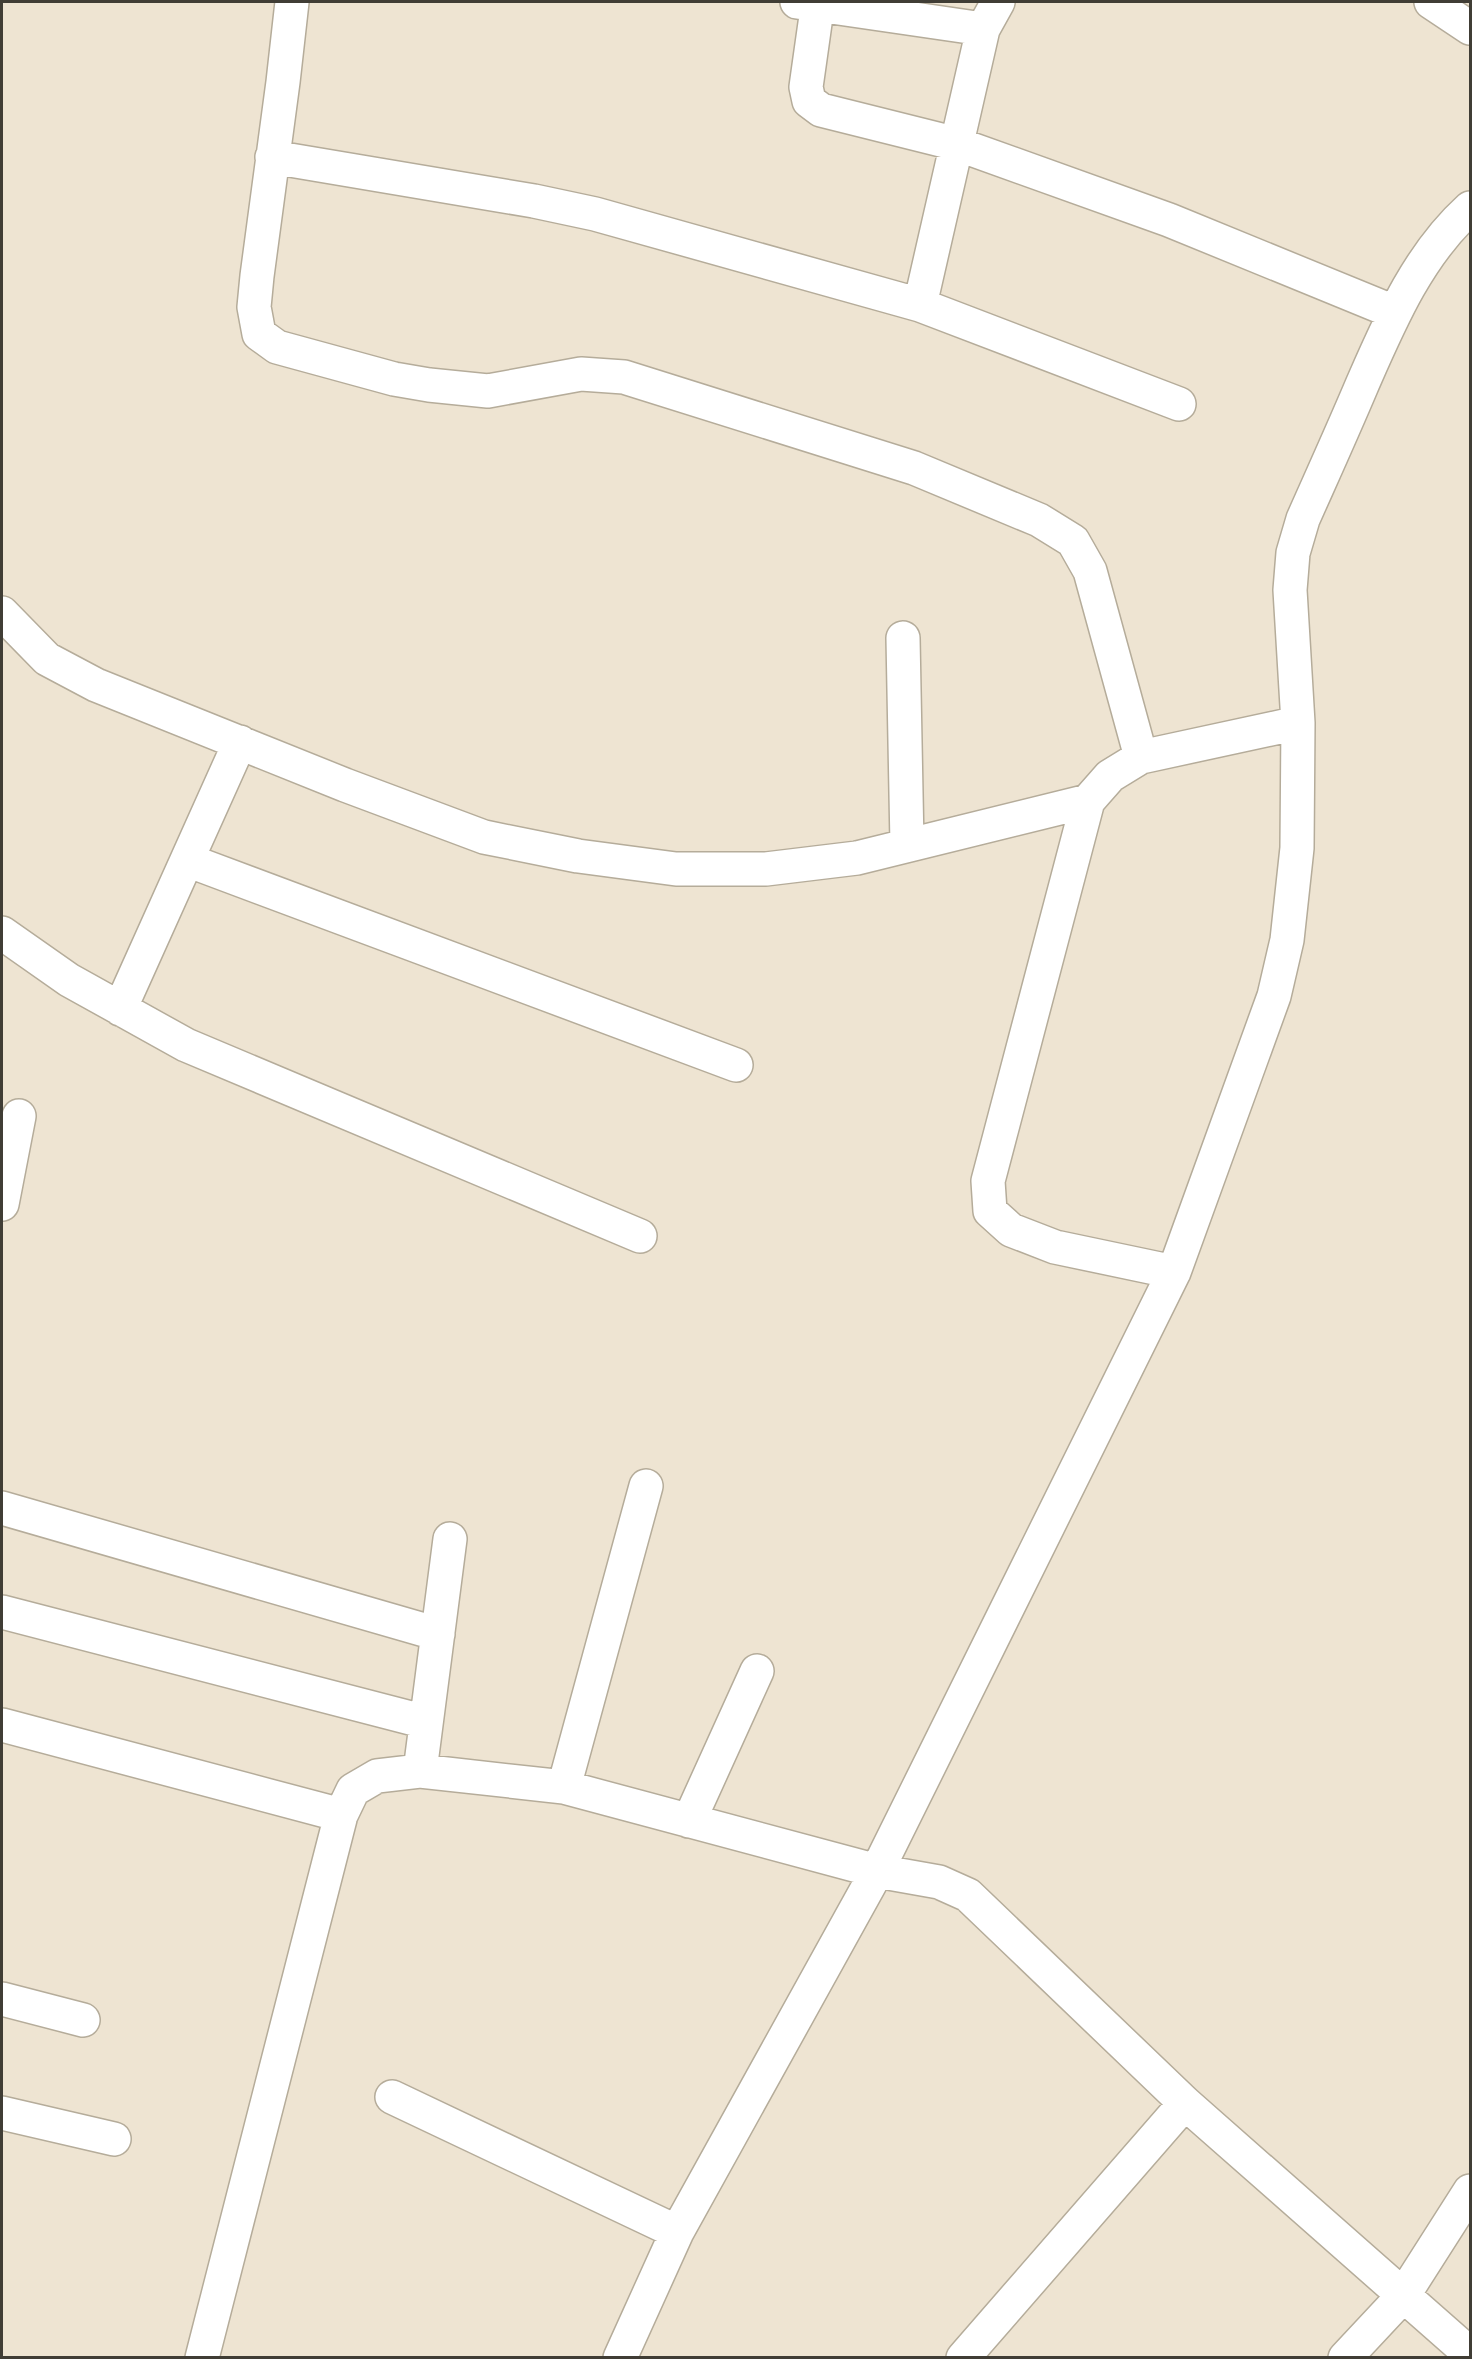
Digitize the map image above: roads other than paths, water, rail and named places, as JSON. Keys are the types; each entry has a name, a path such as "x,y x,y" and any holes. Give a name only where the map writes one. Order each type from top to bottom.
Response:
{"street":[{"path":"292,2 254,307 259,334 276,347 394,379 488,391 581,374 624,377 914,468 1039,519 1073,542 1090,571 1141,757"},
{"path":"920,305 957,144 990,15 810,2 806,87 809,101 821,110 957,144 1169,220 1394,312"},
{"path":"1431,2 1470,28"},
{"path":"272,157 534,201 595,214 920,305 1179,404"},
{"path":"620,2358 677,2232 877,1871 1174,1272 1267,1018 1287,940 1297,848 1298,723 1290,590 1293,554 1304,519 1394,312 1422,264 1456,220 1470,207"},
{"path":"2,613 47,659 96,685 345,786 484,837 578,856 676,869 766,869 857,858 1088,801"},
{"path":"903,638 907,845"},
{"path":"1174,1272 1055,1247 1011,1230 990,1211 988,1181 1088,801 1110,776 1141,757 1298,723"},
{"path":"120,1009 240,742"},
{"path":"187,860 736,1065"},
{"path":"2,933 69,980 186,1045 640,1236"},
{"path":"2,1204 19,1116"},
{"path":"564,1787 646,1486"},
{"path":"2,1508 438,1634"},
{"path":"420,1771 450,1539"},
{"path":"2,1612 426,1722"},
{"path":"689,1821 757,1671"},
{"path":"2,1725 341,1815"},
{"path":"202,2358 341,1815 353,1790 377,1776 420,1771 564,1787 877,1871 939,1882 968,1895 1185,2103 1470,2354"},
{"path":"2,1999 83,2020"},
{"path":"392,2097 677,2232"},
{"path":"963,2358 1185,2103"},
{"path":"2,2113 114,2139"},
{"path":"1345,2358 1403,2296 1470,2191"}]}
